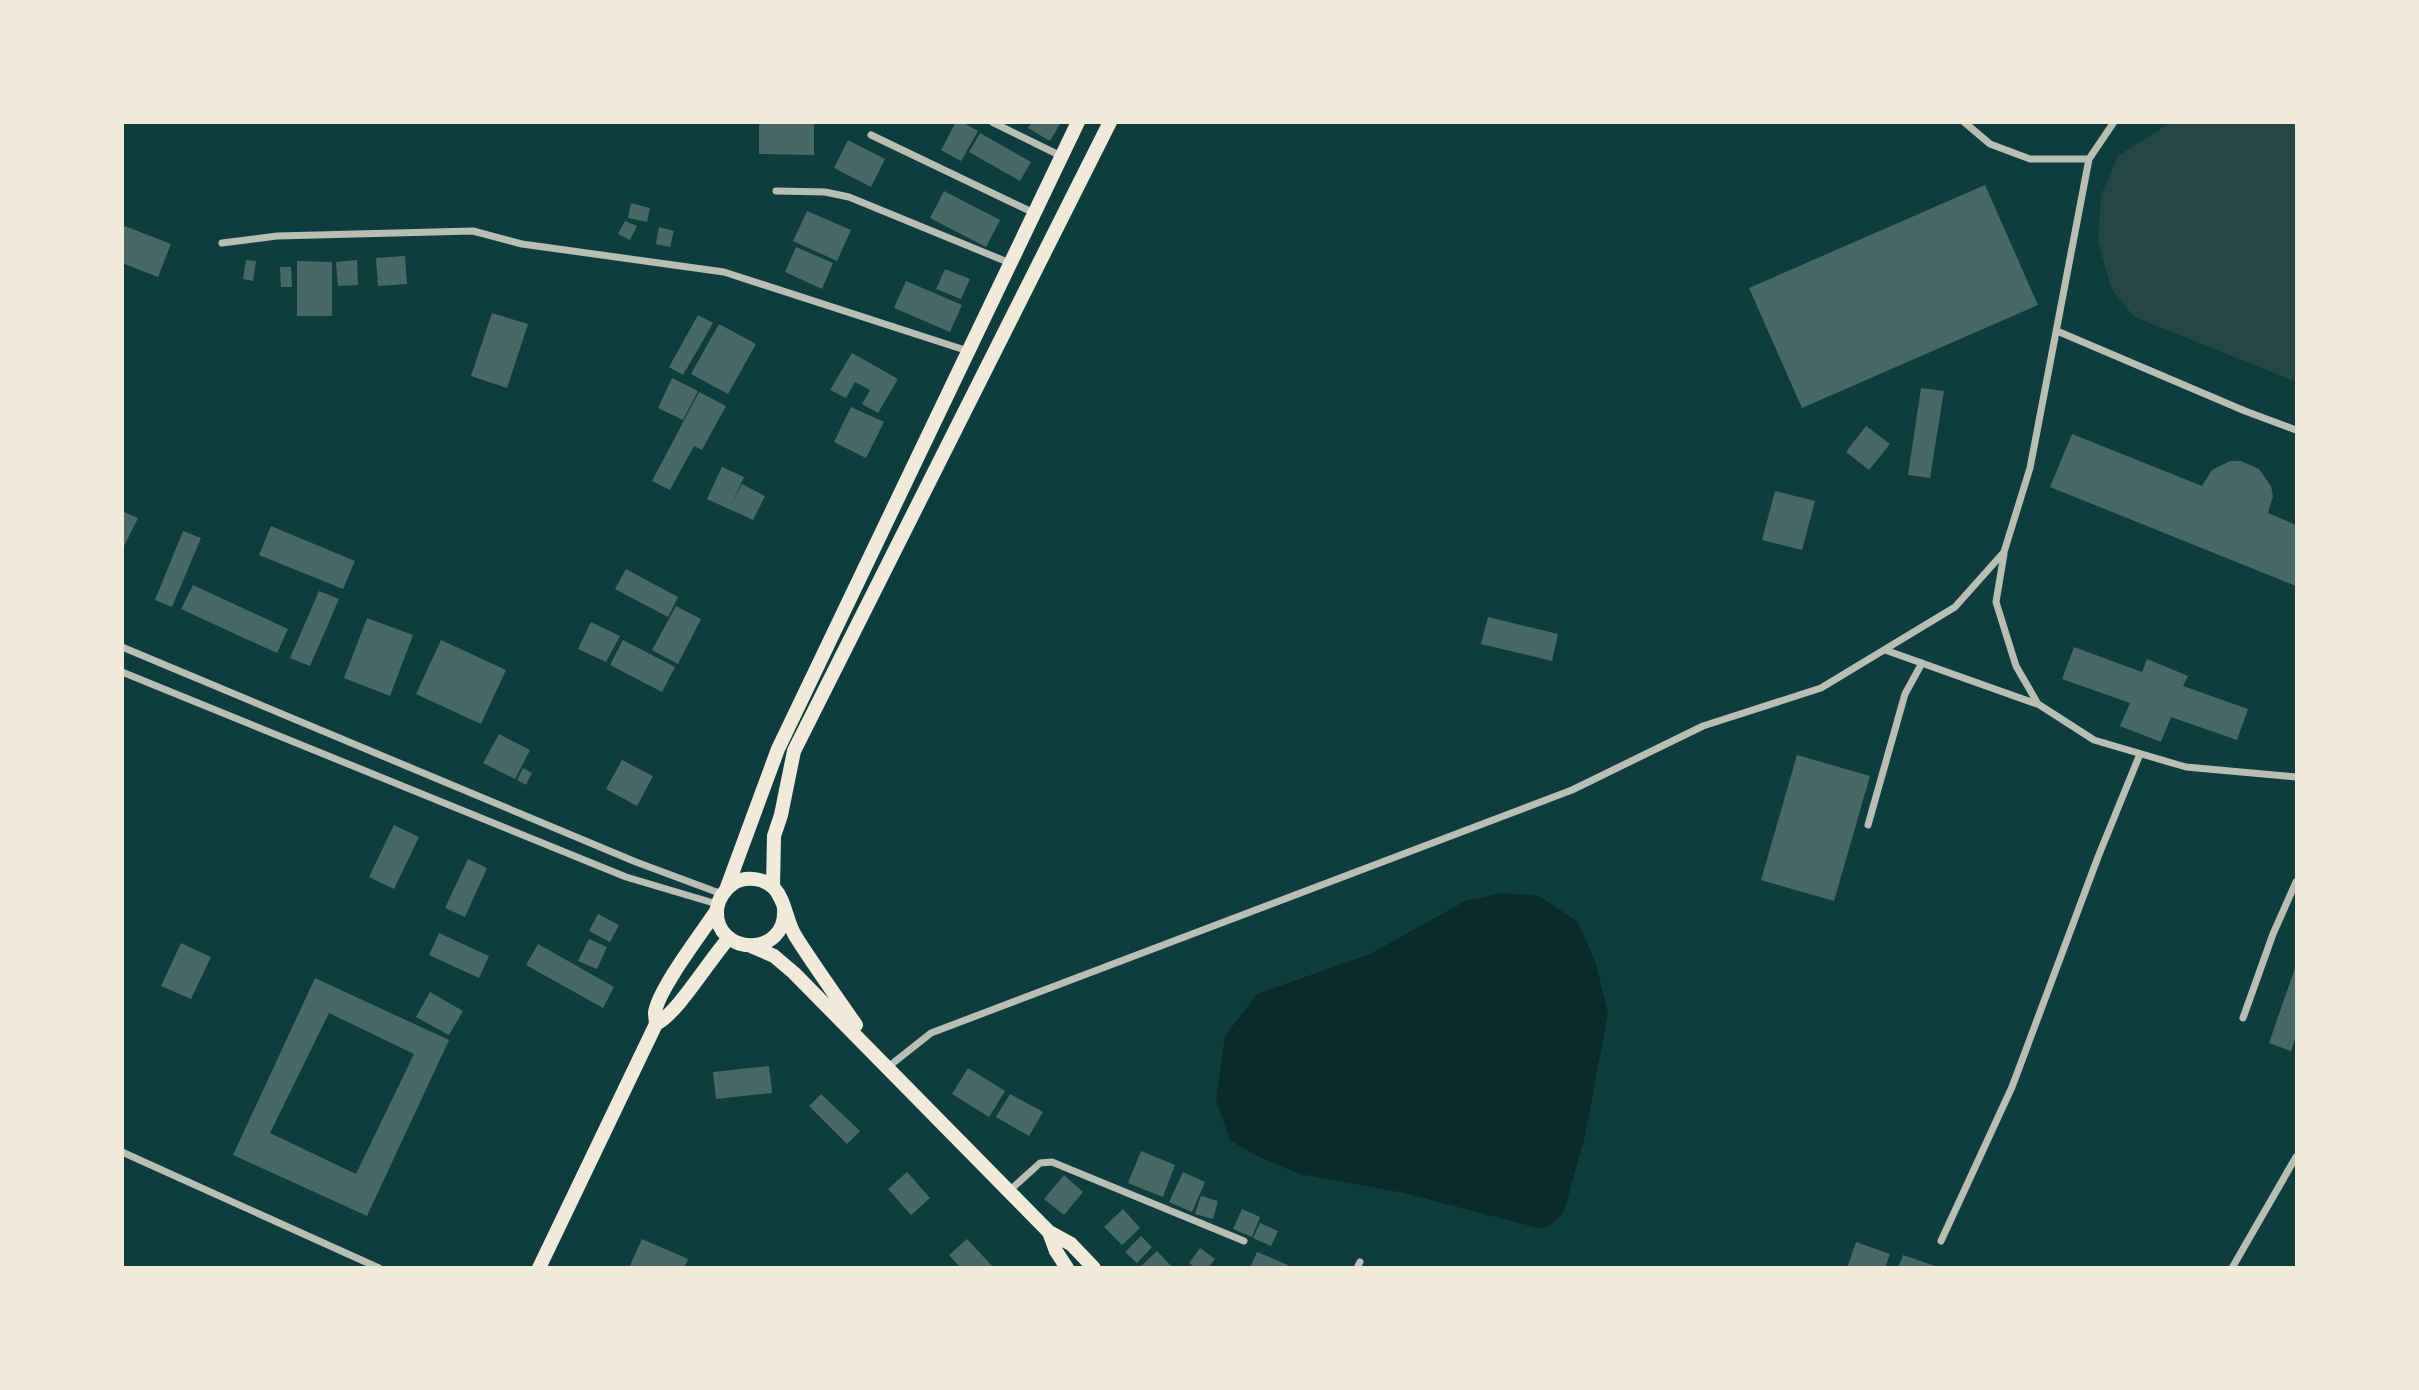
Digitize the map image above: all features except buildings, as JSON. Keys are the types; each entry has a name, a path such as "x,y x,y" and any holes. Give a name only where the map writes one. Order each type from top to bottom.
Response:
{"main road":[{"path":"1078,122 778,749 721,900 718,920 729,938 774,956 794,973 1049,1232 1072,1244 1094,1268"},
{"path":"773,887 774,836 782,815 794,751 1110,122"},
{"path":"656,1024 655,1014 659,1000 721,900 743,880 754,879 773,887 780,896 794,934 874,1052"},
{"path":"751,946 774,937 783,920 784,908"},
{"path":"539,1268 656,1024 671,1014 712,956 729,938"},
{"path":"1049,1232 1056,1251 1067,1268"}],"street":[{"path":"992,122 1061,156"},
{"path":"1964,122 1990,144 2030,159 2089,159"},
{"path":"2038,704 2016,666 1996,602 2004,552 2030,468 2089,159 2114,122"},
{"path":"871,135 1034,213"},
{"path":"776,191 825,192 849,197 1010,262"},
{"path":"222,243 277,236 473,232 522,244 724,272 968,351"},
{"path":"2057,331 2245,411 2297,430"},
{"path":"888,1067 931,1033 1572,790 1703,726 1821,688 1955,607 2004,552"},
{"path":"122,647 721,900"},
{"path":"1885,650 2038,704 2094,740 2186,767 2297,777"},
{"path":"1868,825 1905,694 1922,663"},
{"path":"122,672 626,877 721,900"},
{"path":"1941,1241 2012,1087 2098,857 2140,754"},
{"path":"2243,1018 2273,934 2297,882"},
{"path":"122,1152 379,1268"},
{"path":"1009,1191 1040,1163 1052,1162 1244,1241"},
{"path":"2232,1268 2295,1163"}],"shaded area":[{"path":"2170,123 2296,123 2296,382 2134,317 2111,288 2098,241 2101,195 2118,156"},
{"path":"1504,893 1539,896 1578,922 1595,961 1608,1013 1585,1136 1564,1211 1557,1220 1542,1229 1404,1193 1300,1174 1257,1156 1230,1140 1216,1100 1225,1036 1257,994 1370,954 1465,901"}]}
